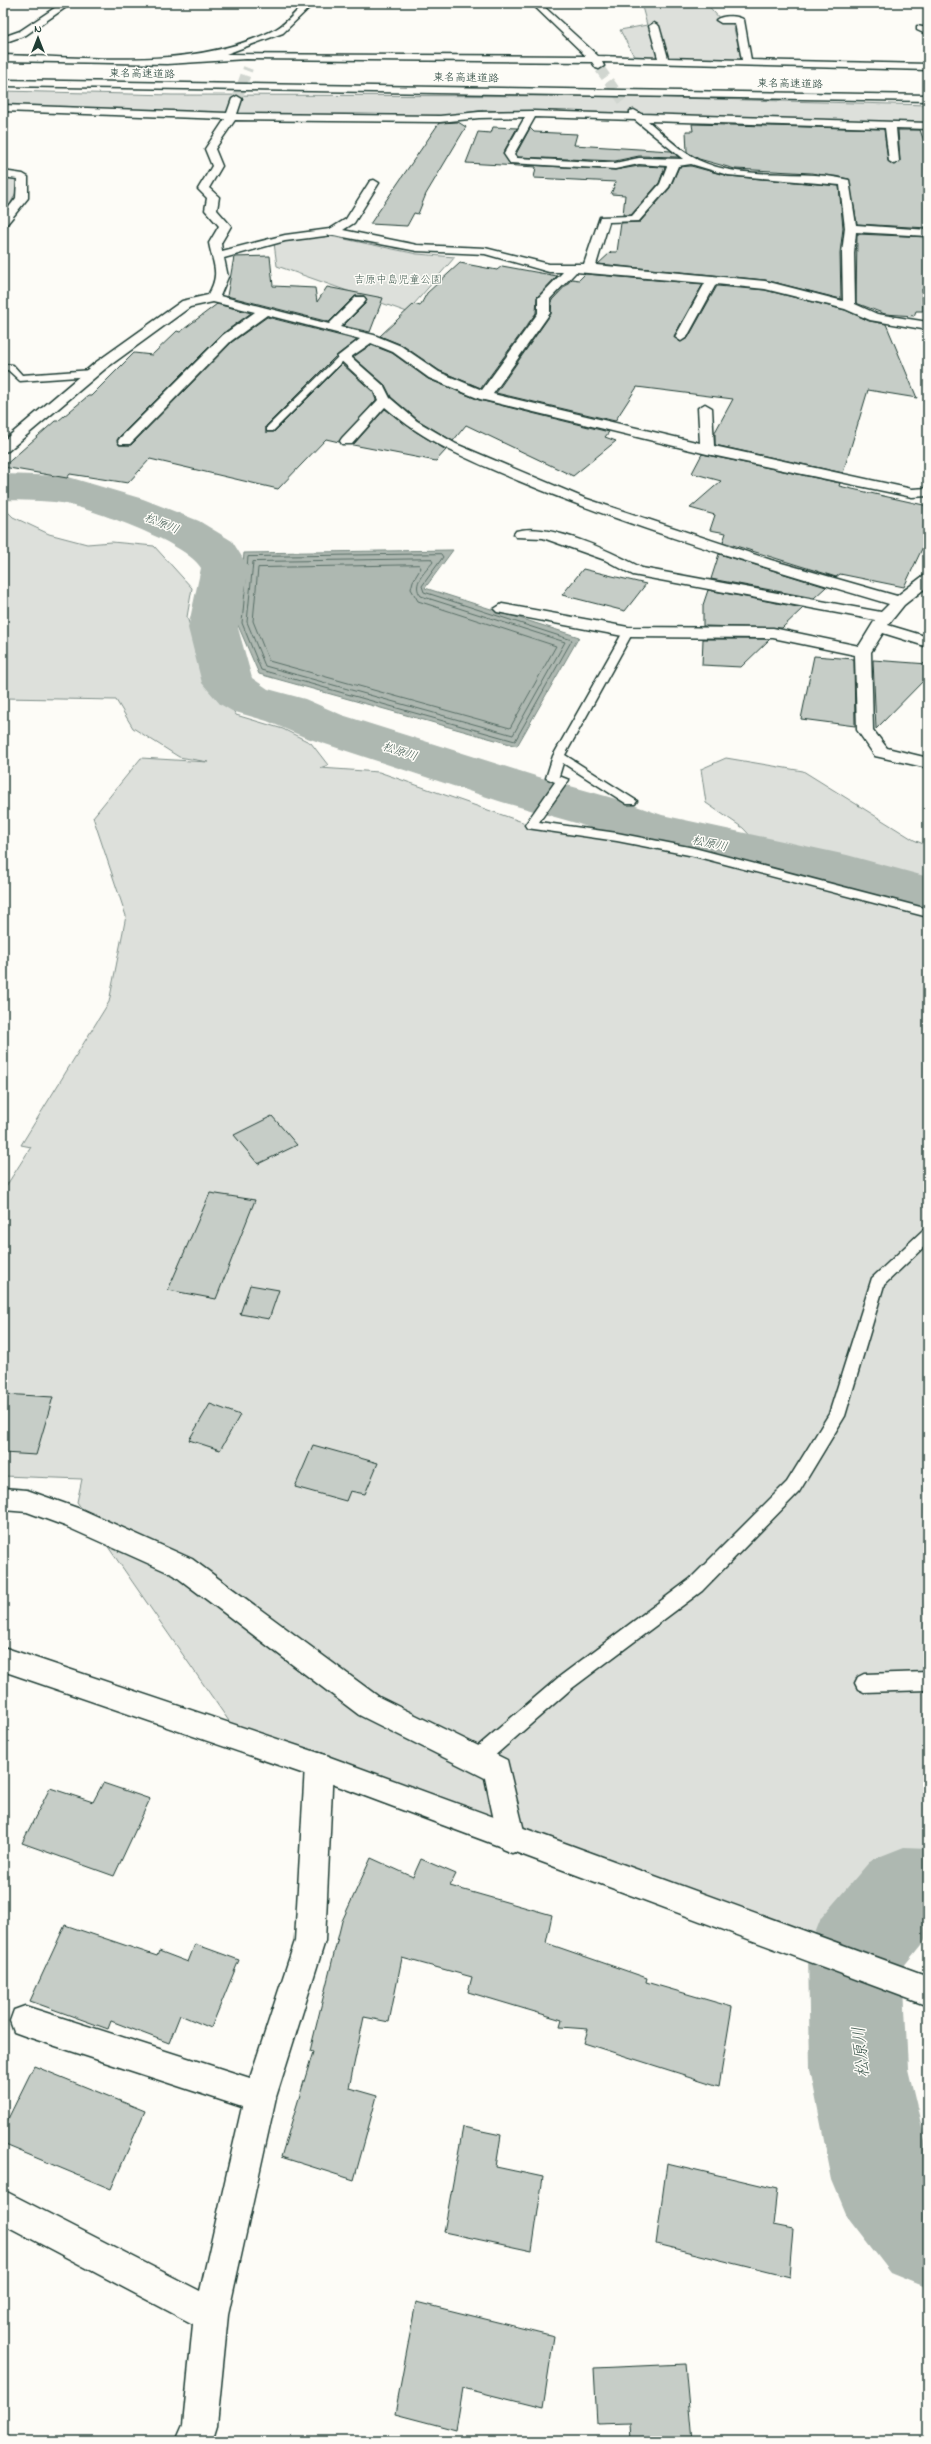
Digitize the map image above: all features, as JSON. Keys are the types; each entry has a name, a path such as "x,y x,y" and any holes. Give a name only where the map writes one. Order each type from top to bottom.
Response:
{"main road":[{"path":"3,40 23,33 68,3"},
{"path":"199,58 230,50 280,31 310,3"},
{"path":"535,3 595,59 600,69"},
{"path":"721,20 740,20 747,63"},
{"path":"654,26 664,61"},
{"path":"246,56 248,68"},
{"path":"3,58 167,61 246,56 595,59 928,67"},
{"name":"東名高速道路","path":"3,83 928,98"},
{"path":"213,298 222,280 224,269 216,256 215,243 225,226 211,210 213,197 203,189 217,166 210,149 230,117 237,99"},
{"path":"623,101 637,116 693,161 712,168 750,174 821,177 845,182 851,228 848,253 850,306"},
{"path":"3,108 230,117 440,119 479,115 532,114 928,126"},
{"path":"532,114 508,154 514,161 615,166 638,161 674,163 693,161"},
{"path":"890,124 894,161"},
{"path":"590,268 604,219 635,219 665,185 674,163"},
{"path":"3,174 23,177 22,198 3,222"},
{"path":"333,232 350,221 374,183"},
{"path":"851,228 928,233"},
{"path":"216,256 272,241 333,232 417,248 485,251 549,268 590,268 765,285 850,306 874,317 928,326"},
{"path":"485,396 544,313 544,298 572,269"},
{"path":"681,338 712,280"},
{"path":"3,448 92,373 186,304 213,298 370,338 397,349 434,374 485,396 708,450 912,493 928,492"},
{"path":"332,328 360,300"},
{"path":"125,441 227,338 264,312"},
{"path":"370,338 343,357 379,388 385,400 412,424 451,446 579,501 766,563 899,602"},
{"path":"347,441 385,400"},
{"path":"705,408 708,450"},
{"path":"521,534 545,534 610,557 638,572 881,622 928,642"},
{"path":"928,579 899,602 881,622 863,652 865,730 881,752 928,763"},
{"path":"502,609 628,632 773,633 863,652"},
{"path":"3,1499 27,1501 74,1518 183,1568 370,1706 497,1770 512,1839"},
{"path":"3,1659 319,1766 512,1839 928,1991"},
{"path":"194,2441 200,2425 211,2315 260,2097 310,1941 319,1766"},
{"path":"25,2021 260,2097"},
{"path":"3,2206 211,2315"}],"lane":[{"path":"270,429 343,357"},
{"path":"3,367 10,367 20,378 92,373"},
{"path":"628,632 559,756 552,778 563,780 531,825 617,837 694,852 928,913"},
{"path":"559,756 631,801"},
{"path":"477,1759 565,1683 696,1585 793,1487 837,1416 877,1282 928,1234"},
{"path":"864,1683 928,1681"}],"green space":[{"path":"641,3 706,3 721,20 732,20 742,62 635,58 620,30 647,25"},
{"path":"3,91 172,95 604,96 928,105 928,124 598,116 485,110 421,119 244,117 3,105"},
{"path":"3,173 23,177 3,220"},
{"name":"吉原中島児童公園","path":"330,236 417,254 455,257 407,312 277,266 274,243"},
{"path":"3,507 13,517 49,534 87,544 112,542 154,546 192,588 187,617 200,657 236,715 283,729 311,743 328,765 320,768 379,772 531,825 683,850 786,874 743,828 706,803 701,769 726,758 803,771 914,840 928,846 928,1920 855,1952 231,1724 77,1502 82,1479 3,1476 3,1191 31,1147 21,1145 109,1002 126,916 93,817 141,758 208,762 179,757 133,728 116,700 3,698"}],"water":[{"path":"453,550 425,588 579,637 517,746 259,674 237,623 244,553"}],"building":[{"path":"458,122 466,127 426,194 418,214 414,213 407,226 370,224 439,123"},
{"path":"692,124 884,129 888,161 893,165 900,161 898,130 920,130 928,152 928,228 857,224 849,179 811,173 735,169 699,159 687,152 686,131 693,131"},
{"path":"493,127 517,128 503,153 510,164 615,170 639,166 665,167 659,183 631,215 623,215 625,195 611,194 616,182 534,178 536,167 466,163 478,132 491,133"},
{"path":"530,128 534,132 577,134 574,145 671,151 679,157 639,156 615,161 518,157 516,154"},
{"path":"691,166 728,176 839,186 843,228 840,253 841,299 765,280 598,264 611,252 617,252 621,223 640,222 670,188 679,167"},
{"path":"857,234 928,237 928,290 922,289 923,311 916,311 914,316 885,314 856,303"},
{"path":"270,256 273,286 315,288 317,302 327,287 383,298 370,332 343,326 365,304 367,299 364,296 355,296 329,322 227,296 234,257"},
{"path":"460,263 497,270 502,266 557,276 537,297 536,313 481,388 440,371 402,345 380,336 414,304 420,306 427,293"},
{"path":"585,274 703,284 674,336 680,342 688,338 717,286 765,290 845,310 869,321 886,324 917,398 868,390 843,473 715,445 715,432 733,399 637,387 615,421 496,393 551,314 552,300 572,279 579,280"},
{"path":"217,304 251,313 222,334 119,437 117,440 119,445 131,445 232,342 267,317 357,340 336,356 266,426 266,432 274,432 342,364 373,392 376,400 339,442 326,439 278,489 150,459 128,483 70,474 67,478 3,467 55,421 58,421 88,396 91,396 134,353 152,355 177,331 180,332"},
{"path":"371,345 392,353 428,379 479,400 609,432 605,437 616,441 573,476 466,425 453,441 418,420 391,397 385,385 353,357"},
{"path":"385,409 416,432 446,450 436,461 353,445"},
{"path":"702,454 840,483 839,486 928,506 928,536 904,587 840,574 836,577 723,542 726,533 710,530 715,515 690,508 721,481 692,473"},
{"path":"719,554 826,587 814,598 711,579"},
{"path":"583,569 646,584 625,611 562,595"},
{"path":"708,590 803,608 782,628 703,626 703,605"},
{"path":"703,639 770,639 741,667 702,665"},
{"path":"814,656 854,659 855,726 801,719"},
{"path":"873,660 928,664 928,676 876,729"},
{"path":"272,1116 297,1145 258,1164 234,1135"},
{"path":"210,1193 255,1200 216,1299 168,1290"},
{"path":"250,1285 279,1290 269,1319 240,1314"},
{"path":"3,1394 53,1397 36,1455 3,1453"},
{"path":"210,1404 240,1415 220,1450 189,1440"},
{"path":"313,1445 378,1463 365,1494 350,1491 346,1501 295,1487"},
{"path":"103,1783 150,1799 114,1876 22,1843 50,1788 93,1802"},
{"path":"371,1858 413,1877 421,1859 456,1874 450,1886 552,1915 546,1943 647,1978 646,1982 732,2007 719,2086 584,2043 588,2029 560,2027 562,2020 468,1992 472,1977 402,1958 389,2022 364,2017 349,2088 377,2096 354,2180 281,2157 313,2052 310,2051 342,1921"},
{"path":"65,1925 157,1956 159,1951 188,1962 195,1944 239,1960 211,2028 180,2015 169,2043 111,2021 108,2029 30,2001"},
{"path":"34,2066 145,2111 111,2189 3,2144 3,2129"},
{"path":"463,2127 501,2135 496,2167 543,2177 532,2251 444,2232"},
{"path":"667,2163 777,2189 773,2225 793,2229 789,2277 656,2244"},
{"path":"416,2302 554,2336 543,2408 463,2388 456,2430 395,2414"},
{"path":"685,2364 692,2441 630,2441 629,2423 597,2424 594,2368"}],"waterway":[{"name":"松原川","path":"3,487 65,490 127,509 183,531 215,551 225,568 213,628 228,683 238,693 250,700 286,710 323,726 522,790 596,811 648,830 847,873 928,896"},
{"name":"松原川","path":"928,1894 904,1893 855,1952 859,2069 883,2180 928,2236"}],"tunnel":[{"path":"237,99 248,68"},
{"path":"600,69 623,101"}]}
